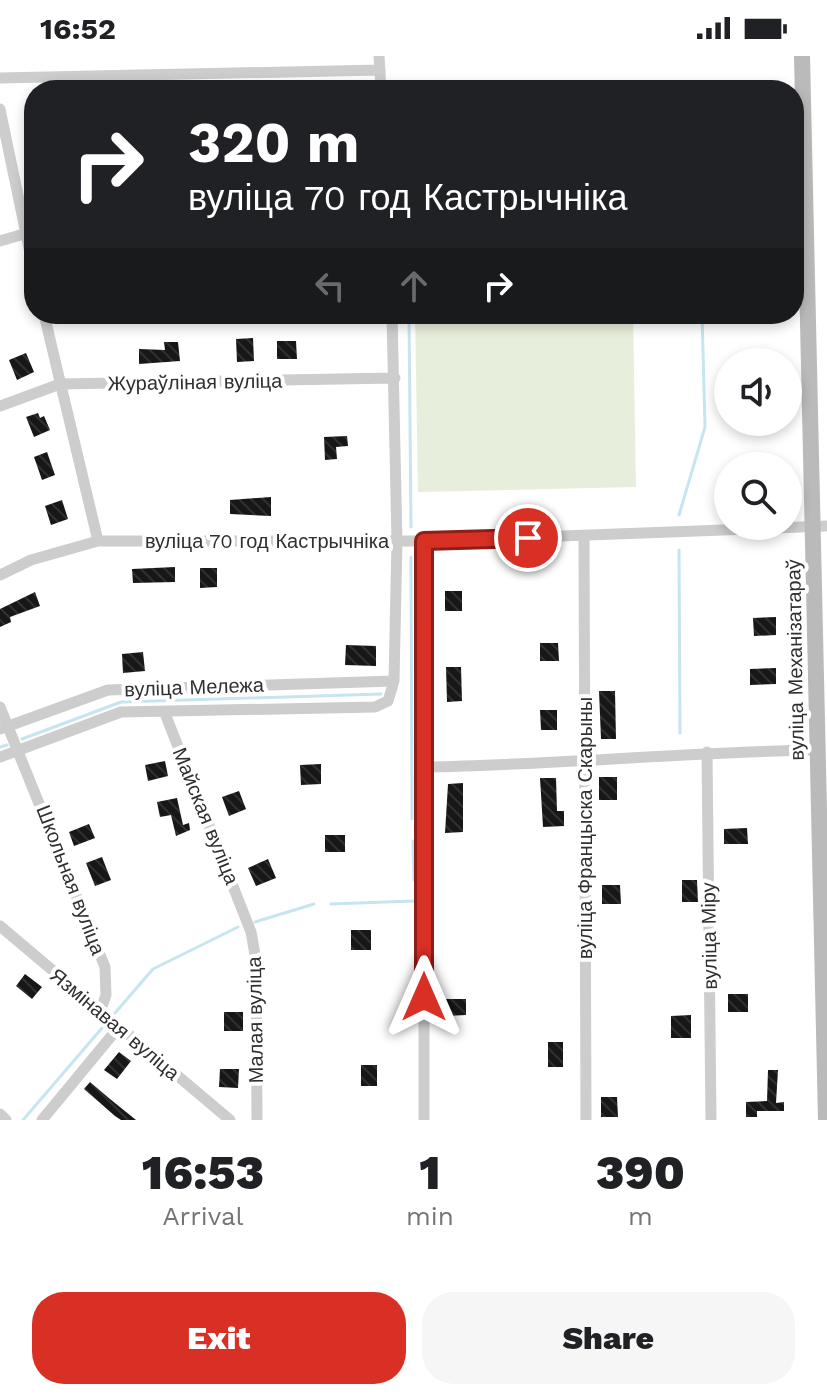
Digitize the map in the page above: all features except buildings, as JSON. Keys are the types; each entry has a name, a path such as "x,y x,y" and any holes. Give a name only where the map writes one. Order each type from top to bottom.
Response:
{"street":[{"path":"379,56 380,80"},
{"name":"вуліца Механізатараў","path":"802,56 803,80"},
{"path":"0,78 380,70"},
{"name":"вуліца Механізатараў","path":"804,108 820,526 817,750 822,800 826,1120"},
{"path":"0,109 24,211"},
{"path":"0,241 24,234"},
{"path":"46,324 98,541"},
{"path":"0,757 121,712 375,707 388,701 394,681 397,541 392,324"},
{"name":"Жураўліная вуліца","path":"0,406 60,384 395,378"},
{"name":"вуліца 70 год Кастрычніка","path":"0,575 31,560 98,541 424,541 820,526"},
{"name":"вуліца Францыска Скарыны","path":"584,536 586,1120"},
{"path":"424,541 424,1120"},
{"name":"вуліца Мележа","path":"4,728 108,690 394,681"},
{"name":"Школьная вуліца","path":"0,707 4,728 19,749 105,967 106,995 100,1012"},
{"name":"Майская вуліца","path":"164,711 247,922"},
{"path":"425,767 707,752 817,750"},
{"name":"вуліца Міру","path":"707,752 711,1120"},
{"name":"Малая вуліца","path":"247,922 256,960 257,1120"},
{"name":"Язмінавая вуліца","path":"0,926 230,1120"},
{"path":"42,1120 118,1028"},
{"path":"0,1114 6,1120"}],"green space":[{"path":"415,324 633,324 636,487 418,492"}],"waterway":[{"path":"409,324 411,527"},
{"path":"679,515 705,427 702,324"},
{"path":"679,550 680,733"},
{"path":"411,557 412,819"},
{"path":"22,739 121,702 381,694"},
{"path":"0,747 7,745"},
{"path":"413,841 414,880"},
{"path":"331,904 414,901"},
{"path":"255,922 314,904"},
{"path":"115,1013 153,969 238,927"},
{"path":"23,1120 102,1028"}],"route":[{"path":"424,997 424,541 528,538"}]}
